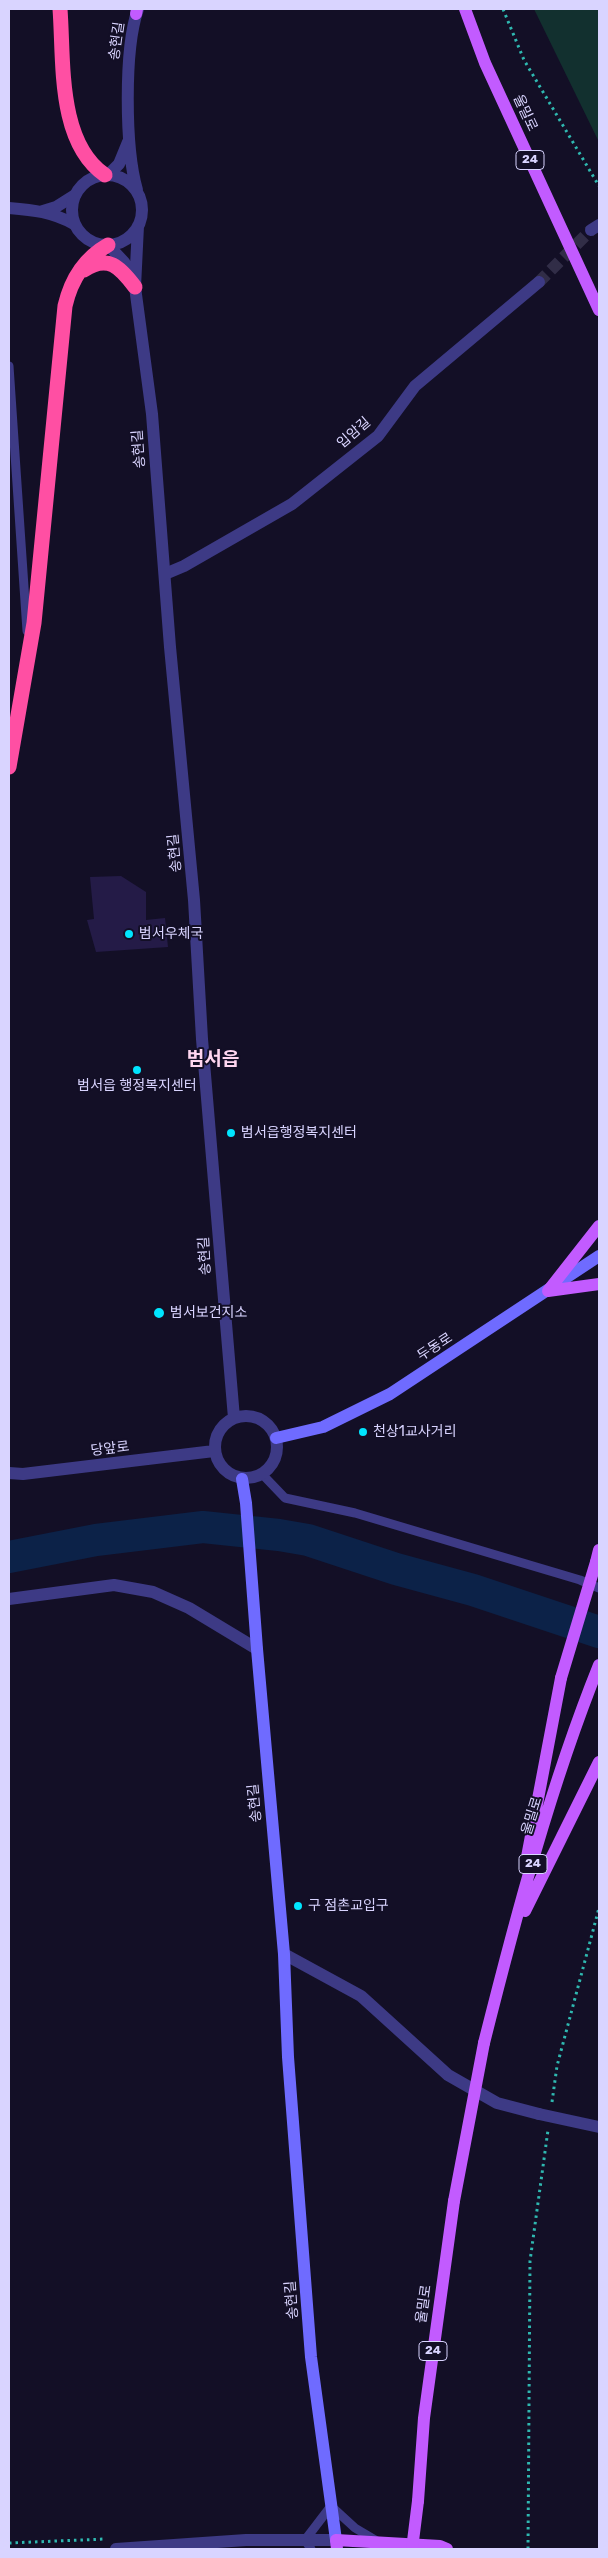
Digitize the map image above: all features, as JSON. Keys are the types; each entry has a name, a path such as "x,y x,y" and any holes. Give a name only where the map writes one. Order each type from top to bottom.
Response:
{"highway":[{"path":"60,9 65,83 74,138 86,158 106,175"},
{"path":"9,767 36,604 65,306 77,275 86,262 108,245"},
{"path":"77,275 92,265 101,262 108,263 120,269 136,287"}],"main road":[{"name":"울밀로","path":"464,9 485,62 599,310"},
{"path":"548,1291 599,1226"},
{"name":"두동로","path":"276,1438 323,1427 390,1394 599,1256"},
{"path":"548,1291 599,1284"},
{"name":"송현길","path":"242,1478 246,1503 284,1954 288,2057 312,2357 336,2545"},
{"path":"510,1940 561,1678 598,1556"},
{"name":"울밀로","path":"412,2549 418,2501 424,2418 454,2201 484,2043 510,1940 546,1820 599,1665"},
{"path":"510,1940 599,1762"},
{"path":"336,2545 377,2541 440,2546 447,2549"}],"street":[{"name":"송현길","path":"137,10 128,64 132,169 137,192"},
{"name":"송현길","path":"106,175 119,164 130,132"},
{"path":"9,208 43,211 57,215 74,224 88,240 108,245 126,240 138,226 142,209 137,192 122,178 106,175 87,180 75,194 56,207 43,211"},
{"path":"74,224 72,206 75,194"},
{"name":"송현길","path":"138,226 136,287 152,414 194,900 202,1039 234,1418"},
{"name":"송현길","path":"108,245 124,262 136,287"},
{"name":"입암길","path":"165,574 184,566 292,504 378,436 415,386 539,282"},
{"path":"255,1417 264,1421 276,1438 278,1448 275,1459 262,1474 242,1478 224,1470 217,1461 214,1451 218,1431 234,1418 255,1417"},
{"name":"당앞로","path":"9,1473 23,1474 214,1451"},
{"path":"9,1599 114,1585 153,1592 190,1608 257,1649"},
{"path":"284,1954 361,1996 448,2075 497,2103 599,2127"},
{"path":"116,2549 246,2540 308,2545 336,2545"}],"lane":[{"path":"9,366 29,652"},
{"path":"262,1474 285,1498 355,1513 570,1577 599,1588"},
{"path":"308,2545 331,2506 354,2528 377,2541"}],"path":[{"path":"502,9 524,60 599,186"},
{"path":"551,2105 557,2066 599,1908"},
{"path":"528,2549 530,2260 549,2124"},
{"path":"9,2542 24,2543"}],"green space":[{"path":"534,9 599,9 599,142"}],"building":[{"path":"121,876 146,892 146,920 165,918 168,947 96,952 87,920 94,919 90,877"}],"waterway":[{"path":"9,1557 96,1540 203,1527 279,1535 308,1540 396,1569 473,1590 599,1632"}],"tunnel":[{"path":"538,283 591,230"}],"place":[{"name":"범서우체국","path":"129,934"},
{"name":"범서읍 행정복지센터","path":"137,1070"},
{"name":"범서읍행정복지센터","path":"231,1133"},
{"name":"범서보건지소","path":"159,1313"},
{"name":"천상1교사거리","path":"363,1432"},
{"name":"구 점촌교입구","path":"298,1906"}],"district":[{"name":"범서읍","path":"213,1060"}]}
